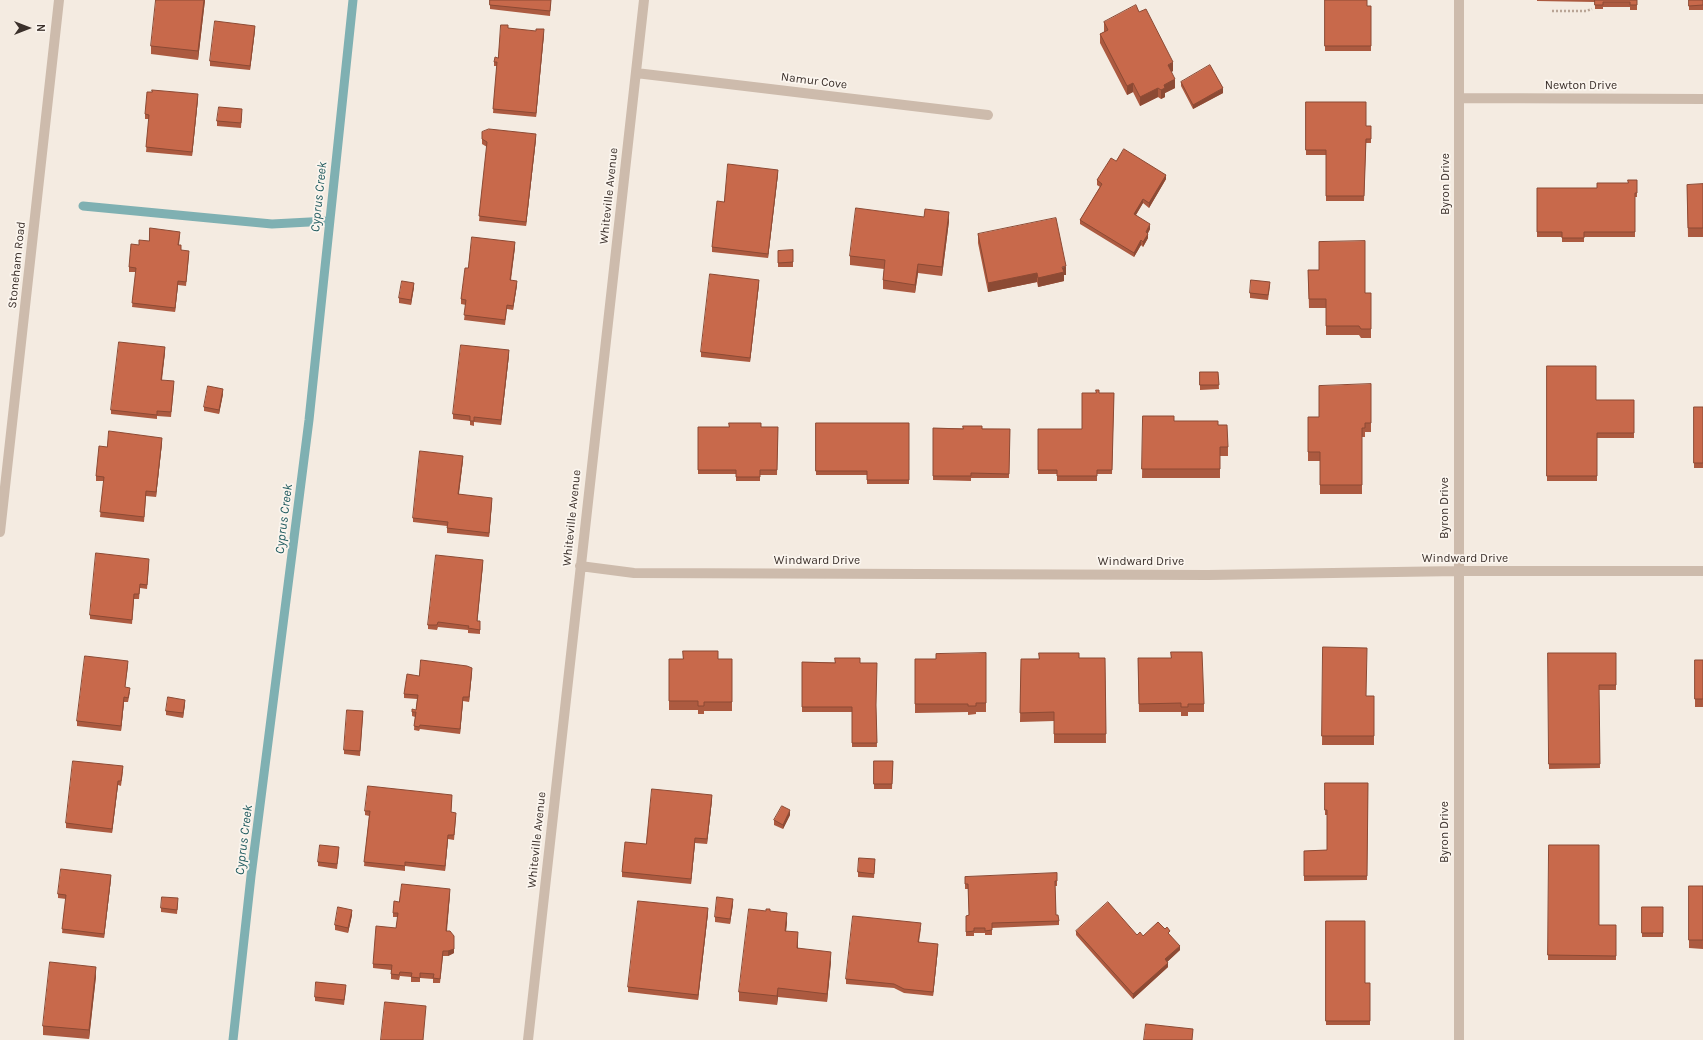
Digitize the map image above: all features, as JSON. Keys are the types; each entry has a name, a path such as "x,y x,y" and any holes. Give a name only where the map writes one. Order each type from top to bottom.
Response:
{"street":[{"name":"Stoneham Road","path":"0,532 5,450 59,0"},
{"name":"Whiteville Avenue","path":"528,1040 644,0"},
{"name":"Byron Drive","path":"1459,0 1459,1040"},
{"name":"Namur Cove","path":"636,73 988,115"},
{"name":"Newton Drive","path":"1459,98 1703,99"},
{"name":"Windward Drive","path":"580,566 634,573 1208,575 1458,571 1703,571"}],"path":[{"path":"1552,11 1586,11 1592,9"}],"building":[{"path":"156,0 204,0 198,51 151,46"},
{"path":"490,0 551,0 550,11 490,5"},
{"path":"1325,0 1367,0 1367,6 1371,6 1371,46 1325,46"},
{"path":"1595,0 1637,0 1637,5 1630,5 1630,2 1603,2 1603,5 1595,5"},
{"path":"1689,0 1703,0 1703,5 1689,6"},
{"path":"1136,5 1139,12 1146,9 1173,62 1168,65 1175,79 1164,85 1165,88 1161,90 1158,88 1140,97 1133,83 1127,86 1100,34 1108,30 1104,22"},
{"path":"215,21 255,26 250,66 210,61"},
{"path":"501,25 508,25 508,28 536,31 536,29 544,29 536,113 493,109 497,62 494,62 495,57 498,58"},
{"path":"1210,65 1223,88 1193,105 1181,82"},
{"path":"152,90 198,94 192,152 146,147 149,115 145,114 147,92 152,92"},
{"path":"1306,102 1366,102 1366,126 1371,126 1371,139 1366,139 1364,196 1326,196 1326,150 1306,150"},
{"path":"219,107 242,109 241,123 217,121"},
{"path":"489,129 536,134 526,222 479,216 487,142 482,139 482,132"},
{"path":"1124,149 1166,175 1149,203 1143,199 1134,214 1150,224 1146,232 1148,234 1143,242 1141,240 1134,253 1080,220 1102,184 1097,180 1111,158 1116,161"},
{"path":"728,164 778,170 768,254 712,247 717,201 724,202"},
{"path":"1628,180 1637,180 1637,193 1635,193 1635,232 1584,232 1584,238 1562,238 1562,232 1537,232 1537,188 1597,188 1597,183 1628,183"},
{"path":"1703,184 1703,228 1688,228 1687,185"},
{"path":"856,208 924,217 925,209 949,212 942,267 918,264 915,285 883,280 885,260 850,256"},
{"path":"1056,218 1066,266 1062,267 1064,272 1038,278 1037,273 988,283 978,234"},
{"path":"150,228 180,232 178,245 181,245 181,250 189,251 186,282 178,281 175,308 132,303 136,268 129,267 131,244 139,245 139,240 149,241"},
{"path":"472,237 515,242 510,280 517,281 513,306 507,305 505,320 464,315 466,300 461,299 465,268 468,268"},
{"path":"1365,241 1365,293 1371,293 1371,329 1361,329 1359,326 1326,326 1326,299 1309,299 1308,270 1319,270 1319,242"},
{"path":"793,250 793,262 778,263 778,251"},
{"path":"710,274 759,280 750,358 701,352"},
{"path":"1251,280 1270,282 1268,295 1250,293"},
{"path":"402,281 414,283 411,300 399,298"},
{"path":"119,342 165,347 161,380 174,381 171,412 157,411 157,415 111,410"},
{"path":"461,345 509,350 501,420 474,417 474,421 470,421 470,416 453,414"},
{"path":"1547,366 1596,366 1596,400 1634,400 1634,433 1597,433 1597,476 1547,476"},
{"path":"1200,372 1218,372 1219,385 1200,385"},
{"path":"1371,384 1371,423 1365,423 1365,428 1362,428 1362,485 1320,485 1320,452 1308,452 1308,417 1319,417 1319,386"},
{"path":"208,386 223,389 219,410 204,407"},
{"path":"1096,390 1099,390 1099,393 1114,393 1112,470 1097,470 1097,476 1057,476 1057,470 1038,470 1038,429 1082,429 1082,393 1096,393"},
{"path":"1694,407 1703,407 1703,463 1694,463"},
{"path":"1143,416 1174,416 1174,421 1218,421 1218,425 1227,425 1228,447 1220,447 1220,469 1142,469"},
{"path":"729,423 761,423 761,427 778,427 777,470 760,470 760,477 736,477 736,470 698,470 698,427 729,427"},
{"path":"816,423 909,423 909,480 867,480 867,471 816,471"},
{"path":"963,426 982,426 982,429 1010,429 1009,474 971,473 971,476 933,476 933,428 963,429"},
{"path":"109,431 162,438 156,492 146,491 144,517 100,512 104,477 96,476 99,446 107,447"},
{"path":"420,451 463,456 458,494 492,498 489,533 447,528 448,522 413,518"},
{"path":"96,553 149,559 147,585 140,584 139,594 134,594 132,620 90,615"},
{"path":"436,555 483,560 477,621 480,621 480,630 468,628 469,626 438,622 437,625 428,625"},
{"path":"1323,647 1367,648 1366,696 1374,696 1374,736 1322,736"},
{"path":"683,651 718,651 718,659 732,659 732,702 704,702 704,706 698,706 698,701 669,701 669,659 683,659"},
{"path":"1171,652 1202,652 1204,704 1188,704 1188,707 1181,707 1181,703 1139,704 1138,658 1171,658"},
{"path":"986,653 986,703 976,703 976,706 968,706 968,704 915,704 915,659 936,659 936,654"},
{"path":"1039,653 1079,653 1079,658 1105,658 1106,734 1054,734 1054,712 1020,713 1021,659 1039,659"},
{"path":"1548,653 1616,653 1616,685 1599,685 1600,764 1549,764"},
{"path":"85,656 128,661 125,687 130,688 128,698 124,697 121,726 77,721"},
{"path":"835,658 860,658 860,663 877,663 877,743 852,743 852,707 802,707 802,662 835,663"},
{"path":"421,660 467,666 472,668 469,697 463,697 460,729 420,725 419,727 414,726 416,712 412,712 412,709 416,710 418,695 404,694 407,674 419,676"},
{"path":"1695,660 1703,660 1703,699 1695,699"},
{"path":"168,697 185,700 183,713 166,711"},
{"path":"347,710 363,711 360,751 344,750"},
{"path":"73,761 123,766 121,781 118,781 112,829 66,823"},
{"path":"874,761 893,761 892,784 874,784"},
{"path":"1325,783 1368,783 1367,876 1304,876 1304,851 1327,850"},
{"path":"368,786 452,795 451,812 456,813 454,835 448,835 445,866 405,862 405,866 364,862 370,811 365,811"},
{"path":"652,789 712,795 707,839 695,838 691,879 622,872 625,842 646,844"},
{"path":"782,806 790,810 783,825 774,820"},
{"path":"320,845 339,847 337,864 318,862"},
{"path":"1549,845 1599,845 1599,925 1616,925 1616,956 1548,955"},
{"path":"859,858 875,859 874,874 858,872"},
{"path":"61,869 111,875 104,934 62,929 66,895 58,894"},
{"path":"1057,873 1057,881 1055,881 1056,915 1058,915 1059,921 992,923 992,930 985,931 985,928 974,928 974,931 966,932 966,916 969,915 968,884 965,884 965,877"},
{"path":"402,884 450,889 446,931 450,931 454,936 454,949 443,951 440,979 433,978 434,974 420,973 420,978 411,977 412,973 400,972 399,975 391,974 392,965 373,964 376,926 396,928 398,913 393,913 394,901 399,902"},
{"path":"1689,886 1703,886 1703,940 1689,940"},
{"path":"162,897 178,898 177,910 161,908"},
{"path":"717,897 733,899 730,919 715,917"},
{"path":"638,901 708,908 698,995 628,987"},
{"path":"1108,902 1137,935 1140,932 1143,936 1158,922 1165,929 1167,927 1170,931 1168,933 1180,946 1165,959 1168,963 1133,994 1076,931"},
{"path":"338,907 352,910 348,928 335,925"},
{"path":"1642,907 1663,907 1663,933 1642,933"},
{"path":"749,909 766,911 766,909 770,909 770,911 787,913 785,931 798,932 797,948 831,952 827,994 778,988 777,996 739,992"},
{"path":"853,916 921,923 918,942 938,944 933,992 904,989 894,984 846,979"},
{"path":"1326,921 1365,921 1365,983 1370,983 1370,1021 1326,1021"},
{"path":"50,962 96,967 89,1030 43,1026"},
{"path":"316,982 346,985 344,1000 315,997"},
{"path":"385,1002 426,1006 423,1040 381,1040"},
{"path":"1146,1024 1193,1029 1192,1040 1144,1040"}],"waterway":[{"name":"Cyprus Creek","path":"233,1040 251,876 309,420 353,0"},
{"path":"83,206 272,224 328,221"}]}
